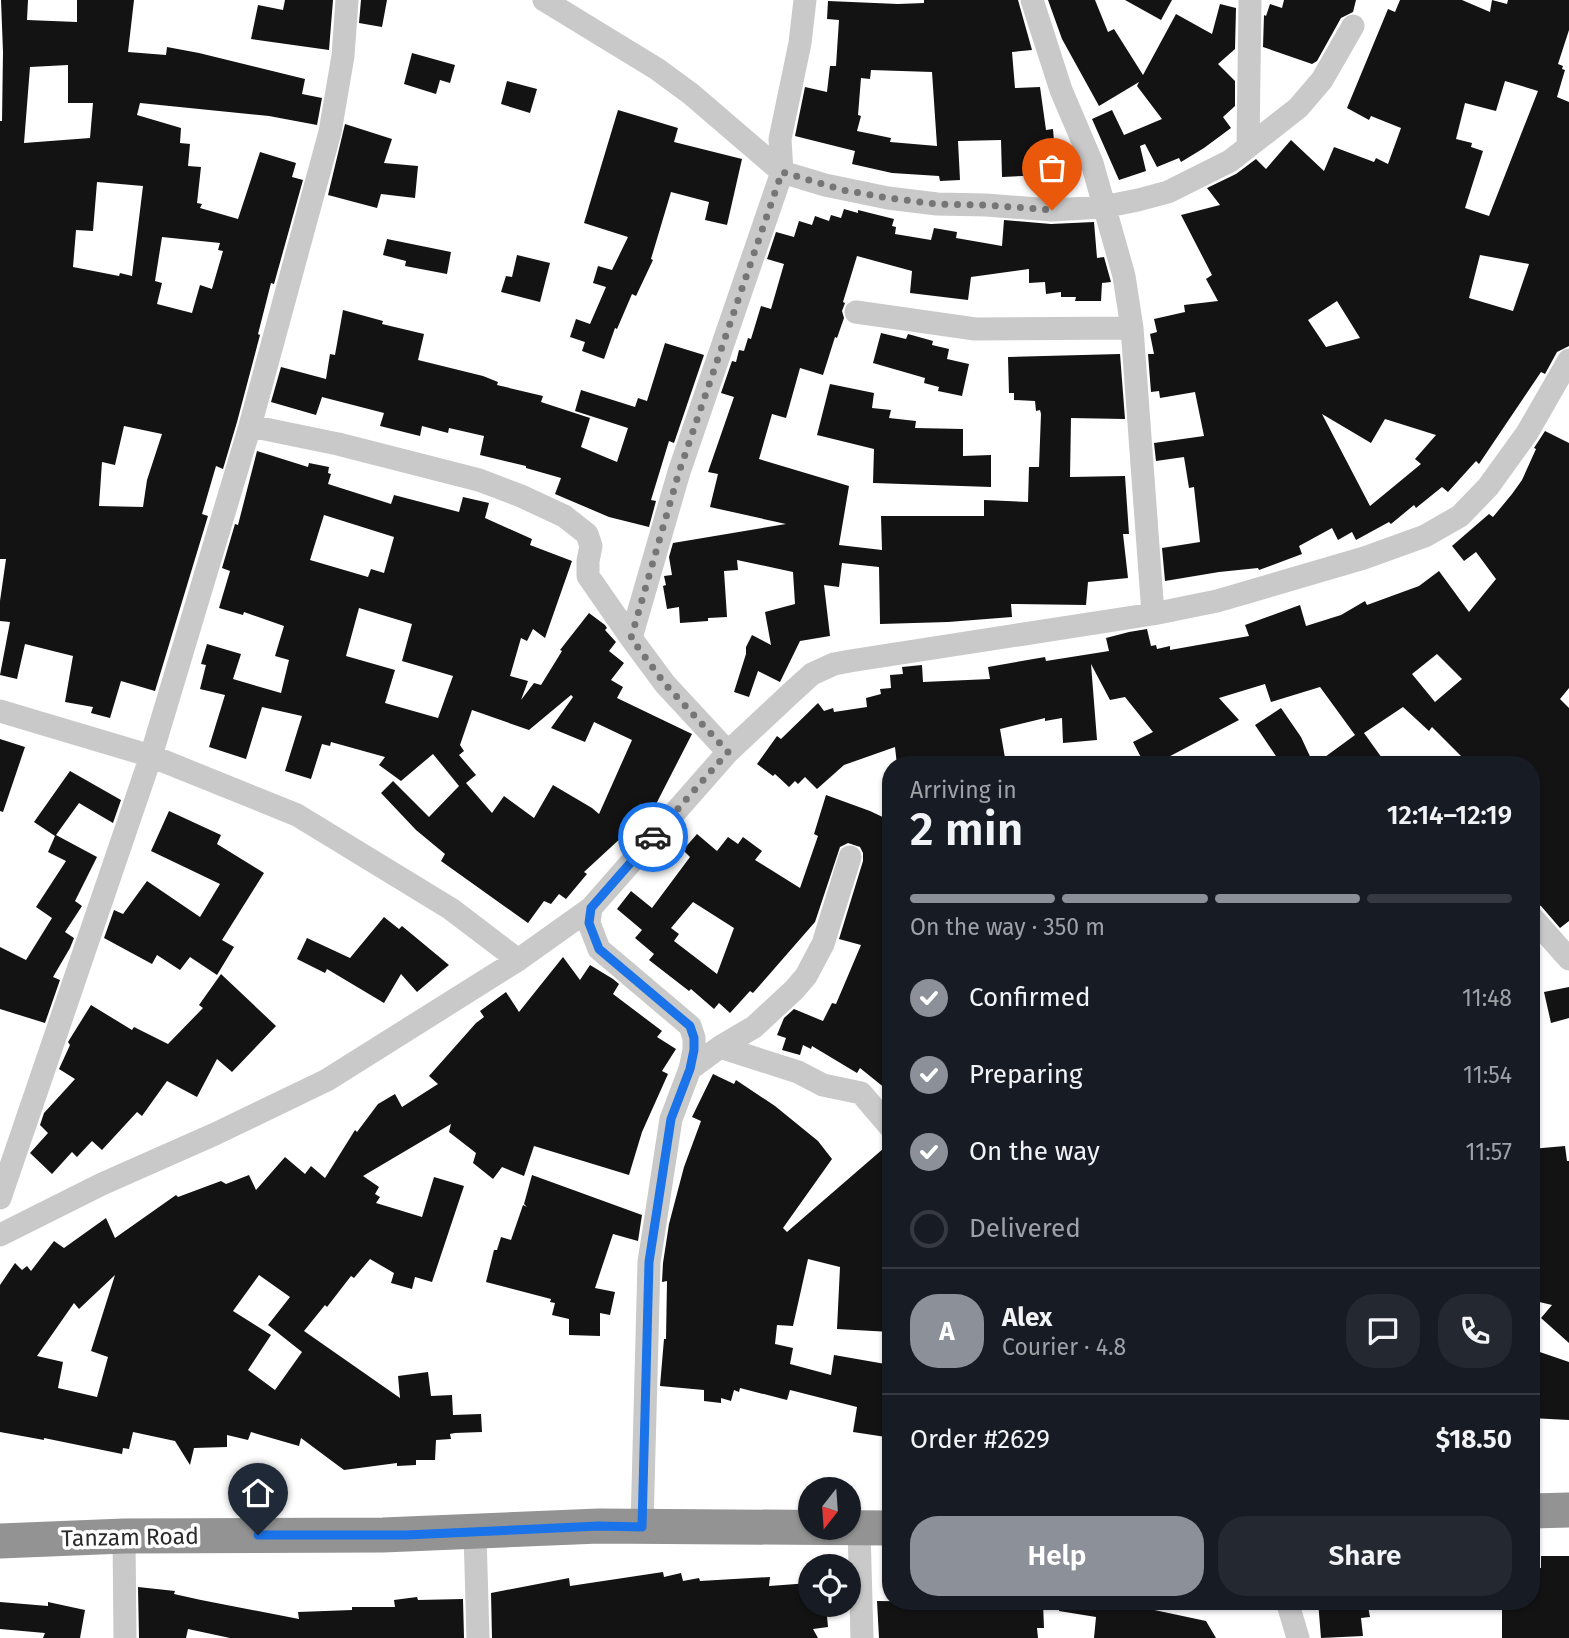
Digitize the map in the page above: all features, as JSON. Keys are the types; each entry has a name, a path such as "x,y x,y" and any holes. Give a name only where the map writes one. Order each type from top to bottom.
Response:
{"highway":[{"path":"1540,1511 1569,1510"},
{"name":"Tanzam Road","path":"0,1541 124,1535 475,1533 599,1526 875,1528"}],"street":[{"path":"0,1198 151,756 250,426 330,132 344,56 348,0"},
{"path":"544,0 657,69 691,94 782,172 861,194 937,204 1052,210 1103,206 1168,192 1230,161 1298,108 1322,80 1353,26"},
{"path":"631,638 679,472 782,172 780,139 800,43 805,0"},
{"path":"1032,0 1061,90 1091,163 1124,276 1132,328 1153,614"},
{"path":"1248,145 1250,0"},
{"path":"856,312 975,329 1132,328"},
{"path":"0,1235 102,1184 327,1080 518,960 591,908 728,752 812,674 834,664 1153,614 1217,601 1364,558 1425,536 1446,526 1473,505 1488,487 1546,404 1569,360"},
{"path":"250,426 351,447 479,480 564,516 587,534 591,546 588,576 631,638 665,684 728,752"},
{"path":"0,711 151,756 297,815 451,909 518,960"},
{"path":"690,1069 720,1046 754,1027 806,976 823,944 850,856"},
{"path":"591,908 589,923 599,949 690,1026 694,1038 690,1069 671,1119 649,1262 642,1527"},
{"path":"1540,926 1569,959"},
{"path":"720,1046 798,1072 823,1085 861,1093 882,1118"},
{"path":"862,1638 875,1528"},
{"path":"475,1533 478,1638"},
{"path":"124,1535 125,1638"},
{"path":"1290,1610 1298,1638"}],"building":[{"path":"1,0 28,0 27,20 77,22 77,0 134,0 128,52 166,55 167,47 199,53 305,79 302,94 322,98 317,125 269,116 140,103 137,115 181,128 180,143 190,144 188,166 201,167 197,203 202,204 200,208 238,219 260,152 296,163 292,177 303,180 274,284 271,283 258,334 260,335 223,469 216,466 202,514 208,516 155,691 121,681 110,718 91,713 93,707 65,702 73,656 25,644 17,679 0,675 10,622 0,621 6,559 0,559 0,121 3,52","holes":["68,65 68,103 93,103 90,138 24,143 30,67","97,182 143,186 132,276 73,267 76,230 93,231","162,237 220,243 218,250 223,251 212,289 200,285 192,313 157,304 162,283 155,281","124,426 162,434 147,480 143,507 99,506 102,462 115,465"]},
{"path":"285,0 333,0 329,50 251,39 258,5 283,10"},
{"path":"361,0 387,0 382,27 359,23"},
{"path":"924,0 1018,0 1032,50 1012,52 1015,88 1040,87 1046,130 1053,129 1055,154 1064,154 1066,174 1002,177 1001,140 958,141 960,180 940,181 939,176 892,173 852,164 855,151 795,136 805,87 827,92 830,66 836,66 839,20 827,19 828,1 924,3","holes":["871,70 932,72 937,146 890,142 891,138 857,131 861,116 858,115 861,78 870,79"]},
{"path":"1048,0 1095,0 1108,32 1114,29 1143,75 1176,14 1212,34 1220,4 1236,8 1235,49 1218,64 1235,81 1235,106 1223,117 1231,128 1181,162 1179,158 1157,167 1145,144 1140,146 1146,171 1119,180 1092,119 1112,110 1124,135 1162,119 1137,86 1139,82 1099,106 1062,39"},
{"path":"1125,0 1172,0 1161,20"},
{"path":"1284,0 1356,0 1353,12 1341,18 1317,61 1312,64 1263,47 1264,15 1266,16 1270,4 1282,8"},
{"path":"1400,0 1462,0 1490,12 1492,0 1507,4 1508,0 1569,0 1569,30 1558,64 1565,70 1557,97 1569,102 1569,346 1557,352 1545,374 1541,372 1479,464 1476,461 1448,492 1442,487 1391,524 1389,522 1356,540 1352,532 1338,540 1332,528 1299,546 1302,554 1259,570 1219,572 1165,581 1162,548 1200,542 1194,487 1189,488 1184,457 1156,461 1154,443 1204,436 1195,392 1160,398 1159,391 1151,392 1148,354 1154,354 1150,334 1157,332 1154,319 1185,312 1184,305 1218,301 1206,279 1212,275 1181,215 1220,205 1207,188 1236,174 1256,159 1266,169 1291,140 1324,171 1334,147 1374,162 1376,158 1388,164 1401,128 1371,116 1369,120 1347,108 1388,9 1395,12","holes":["1505,81 1538,91 1489,216 1465,208 1483,151 1471,147 1472,143 1456,139 1465,103 1496,111","1480,255 1529,264 1513,311 1469,298","1337,301 1360,338 1326,347 1308,320","1322,414 1371,443 1385,419 1436,435 1415,459 1421,464 1370,506"]},
{"path":"412,53 455,65 450,83 440,80 436,94 404,84"},
{"path":"507,81 537,89 530,113 501,104"},
{"path":"618,110 678,128 674,142 742,159 727,225 705,220 709,202 671,192 651,259 653,260 636,296 632,294 617,329 615,328 604,359 582,351 585,342 570,337 576,319 590,324 606,287 593,283 598,266 612,270 628,237 584,223"},
{"path":"345,124 392,139 384,163 418,166 415,198 381,194 377,208 328,195"},
{"path":"844,209 894,219 892,226 896,227 895,234 931,240 934,228 957,232 956,238 1002,246 1004,220 1051,224 1094,222 1097,258 1104,257 1111,282 1102,283 1101,301 1075,301 1076,297 1061,297 1061,292 1046,294 1045,282 1029,283 1029,269 971,277 968,300 910,293 912,271 857,256 843,302 844,318 823,375 800,368 786,418 772,414 759,459 849,486 839,545 882,550 881,516 984,516 984,500 1028,502 1029,467 1039,467 1041,414 1040,410 1036,411 1035,401 1014,400 1014,393 1009,393 1008,357 1120,354 1125,419 1071,418 1070,477 1125,476 1129,534 1123,534 1128,578 1088,582 1086,605 1011,604 1012,617 880,624 879,567 842,563 839,587 824,585 830,636 800,641 780,682 758,671 749,697 734,692 746,647 752,635 771,645 765,612 795,604 793,572 737,560 738,570 724,571 727,617 680,623 679,607 667,609 664,576 672,575 669,557 673,543 786,524 710,507 718,474 708,472 734,397 721,393 732,361 736,362 739,350 744,351 748,338 751,339 761,306 771,309 784,264 767,259 776,232 794,237 799,221 812,225 815,216 829,221 831,215 841,218"},
{"path":"387,239 451,252 447,274 405,266 406,261 383,255"},
{"path":"517,255 550,263 540,302 501,292 506,276 512,277"},
{"path":"343,310 383,321 382,324 424,334 418,360 483,376 498,382 497,385 543,396 541,402 590,418 581,447 617,462 628,428 575,411 581,390 635,407 638,398 647,401 665,343 704,355 674,443 669,441 651,500 656,501 649,527 609,517 555,494 561,478 480,455 484,436 449,428 448,433 422,426 420,436 380,426 384,413 322,397 316,415 271,402 281,367 326,379 330,354 335,355"},
{"path":"881,333 906,339 908,334 933,341 932,345 949,349 947,359 969,364 962,396 938,391 939,387 924,383 925,378 873,363"},
{"path":"830,384 874,393 872,408 891,410 889,418 916,421 915,428 963,429 963,456 991,455 991,487 873,483 874,449 817,435"},
{"path":"1545,431 1569,443 1569,688 1560,699 1569,708 1569,921 1560,928 1540,906 1540,756 1461,756 1432,727 1429,731 1403,707 1364,733 1381,756 1326,756 1355,735 1320,687 1271,702 1265,684 1219,698 1239,720 1170,756 1140,756 1133,742 1153,732 1125,697 1110,700 1091,664 1097,740 1063,743 1062,718 1045,721 1045,718 1000,729 1005,756 896,756 895,747 844,765 817,789 805,777 798,784 795,781 789,787 775,774 773,776 757,764 777,736 781,739 818,703 824,711 833,708 834,712 867,707 866,698 881,694 880,689 891,688 890,675 903,674 902,667 922,665 923,682 990,679 988,667 1045,657 1046,661 1109,651 1106,638 1147,629 1151,646 1156,645 1157,649 1170,646 1170,650 1249,636 1245,625 1300,605 1306,626 1341,615 1365,601 1367,605 1419,586 1439,571 1469,612 1496,579 1476,552 1464,561 1452,546 1489,514 1493,517 1522,480 1536,449 1534,448","holes":["1437,654 1462,679 1435,702 1412,674"]},
{"path":"257,451 308,467 309,463 329,467 328,473 331,474 328,484 391,504 394,495 459,512 463,497 489,503 485,518 532,539 530,545 572,561 545,638 533,629 527,641 521,638 510,676 528,681 521,700 534,683 541,685 562,651 560,650 589,613 605,625 605,630 616,642 609,651 624,663 611,680 623,687 617,698 692,734 653,810 647,807 623,836 584,872 587,874 566,899 559,894 551,904 544,901 528,923 441,861 445,854 416,830 381,793 393,781 429,817 459,786 433,754 401,781 379,765 385,757 331,742 330,746 322,744 311,779 285,771 302,716 262,707 246,759 209,747 225,695 200,689 206,665 201,664 207,644 241,654 233,679 281,693 289,660 275,656 284,626 244,612 243,615 219,608 230,571 222,568 235,524 238,525","holes":["324,515 394,537 384,573 371,569 368,577 310,560","359,608 412,624 402,661 453,676 438,718 385,703 395,670 346,656","571,695 573,697 551,728 585,742 594,722 632,740 599,814 553,785 534,818 504,796 492,813 466,783 476,775 459,755 464,751 460,745 472,710 529,730"]},
{"path":"1281,708 1301,737 1310,756 1276,756 1255,725"},
{"path":"0,739 25,747 3,812 0,811"},
{"path":"70,771 121,800 113,823 79,803 56,835 97,857 75,901 82,906 65,932 74,938 53,977 60,980 45,1023 0,1009 0,947 26,960 52,918 36,907 66,861 48,852 55,836 34,822"},
{"path":"826,795 882,817 882,1086 860,1068 857,1073 812,1046 811,1049 803,1045 800,1055 782,1050 786,1038 777,1035 784,1018 794,1009 823,1021 832,1003 836,1004 861,945 839,939 863,861 860,847 848,843 840,847 815,922 753,993 750,991 730,1013 719,1003 714,1009 691,989 689,991 649,960 654,954 635,938 642,930 617,909 631,891 652,908 690,857 683,850 697,834 717,851 728,837 738,844 743,837 762,851 755,860 800,888 818,836 814,834","holes":["693,902 734,928 717,974 674,941 679,934 671,928"]},
{"path":"169,811 221,835 217,844 264,873 222,940 234,947 217,975 190,957 180,970 157,955 152,964 104,938 114,910 123,914 147,881 200,917 220,884 151,851"},
{"path":"384,917 399,929 402,926 449,965 417,992 401,974 384,1003 327,969 325,973 297,959 307,938 350,958"},
{"path":"563,957 580,980 590,965 613,979 619,984 613,994 662,1031 657,1037 676,1049 662,1071 668,1074 642,1132 629,1175 534,1146 524,1176 502,1167 493,1179 473,1163 476,1153 449,1132 451,1124 363,1176 379,1187 375,1194 380,1197 376,1203 422,1217 434,1177 464,1186 432,1282 415,1277 412,1289 391,1283 394,1273 370,1259 354,1278 351,1276 304,1331 400,1398 398,1376 428,1372 431,1396 452,1395 453,1415 481,1414 482,1432 455,1433 450,1434 451,1439 436,1440 435,1460 416,1460 416,1465 397,1466 397,1463 344,1470 301,1438 299,1446 251,1432 248,1440 227,1435 227,1447 194,1448 190,1465 175,1441 133,1432 129,1449 123,1448 122,1454 0,1432 0,1285 15,1263 22,1270 27,1266 31,1271 54,1241 64,1248 106,1218 115,1238 176,1195 178,1197 221,1181 226,1184 249,1175 256,1190 285,1157 305,1174 311,1166 325,1178 355,1130 357,1132 378,1104 395,1094 402,1107 438,1084 429,1076 484,1017 480,1011 506,992 519,1012","holes":["115,1275 91,1351 108,1357 97,1397 58,1388 63,1362 37,1356 74,1303 79,1309","259,1275 290,1297 268,1325 302,1352 275,1390 248,1370 271,1335 233,1311"]},
{"path":"221,974 276,1026 232,1072 217,1059 197,1097 167,1081 142,1116 137,1112 102,1150 92,1141 77,1157 72,1152 52,1174 30,1153 48,1133 40,1125 44,1113 75,1079 59,1069 70,1045 68,1042 91,1005 132,1030 134,1027 168,1044 203,1008 199,1005"},
{"path":"1569,987 1569,1018 1551,1023 1544,992"},
{"path":"713,1074 734,1084 736,1080 775,1106 818,1141 832,1159 783,1228 787,1232 882,1150 882,1332 837,1329 840,1267 808,1259 793,1326 777,1325 775,1344 793,1348 790,1364 831,1375 834,1355 882,1363 882,1436 853,1432 857,1407 790,1390 787,1400 740,1388 739,1392 734,1390 731,1401 721,1398 721,1403 704,1401 704,1390 660,1386 666,1339 667,1281 662,1282 663,1263 669,1224 684,1167 701,1121 692,1117"},
{"path":"1565,1146 1569,1161 1569,1343 1541,1318 1552,1305 1540,1302 1540,1148"},
{"path":"532,1175 642,1215 638,1241 613,1234 595,1288 615,1292 610,1315 600,1313 600,1336 569,1335 569,1319 552,1315 555,1303 550,1302 551,1299 486,1282 494,1250 497,1250 501,1237 511,1240 523,1205 527,1207 524,1204"},
{"path":"1540,1352 1569,1362 1569,1420 1540,1418"},
{"path":"1541,1556 1569,1556 1569,1638 1502,1638 1502,1610 1540,1610"},
{"path":"663,1572 664,1577 681,1573 683,1581 699,1578 700,1581 770,1577 769,1586 798,1584 798,1617 827,1617 828,1627 813,1629 818,1638 492,1638 491,1593 569,1578 570,1586"},
{"path":"138,1587 175,1591 174,1594 299,1619 298,1612 352,1610 352,1607 395,1607 394,1600 417,1597 418,1600 463,1599 464,1638 230,1638 188,1629 186,1638 139,1638"},
{"path":"877,1601 882,1601 882,1610 1043,1610 1044,1628 1037,1628 1038,1638 879,1638"},
{"path":"0,1602 48,1606 48,1602 85,1610 80,1638 43,1638 45,1633 0,1629"},
{"path":"1154,1610 1206,1621 1216,1638 1094,1638 1096,1617 1059,1611"},
{"path":"1319,1610 1369,1610 1370,1617 1361,1618 1363,1636 1321,1638"}],"way so far":[{"path":"653,837 728,752 665,684 631,638 679,472 782,172 843,190 888,198 937,204 1052,210"}],"route":[{"path":"258,1535 406,1535 599,1526 642,1527 649,1262 671,1119 690,1069 694,1038 690,1026 599,949 589,923 591,908 653,837"}]}
